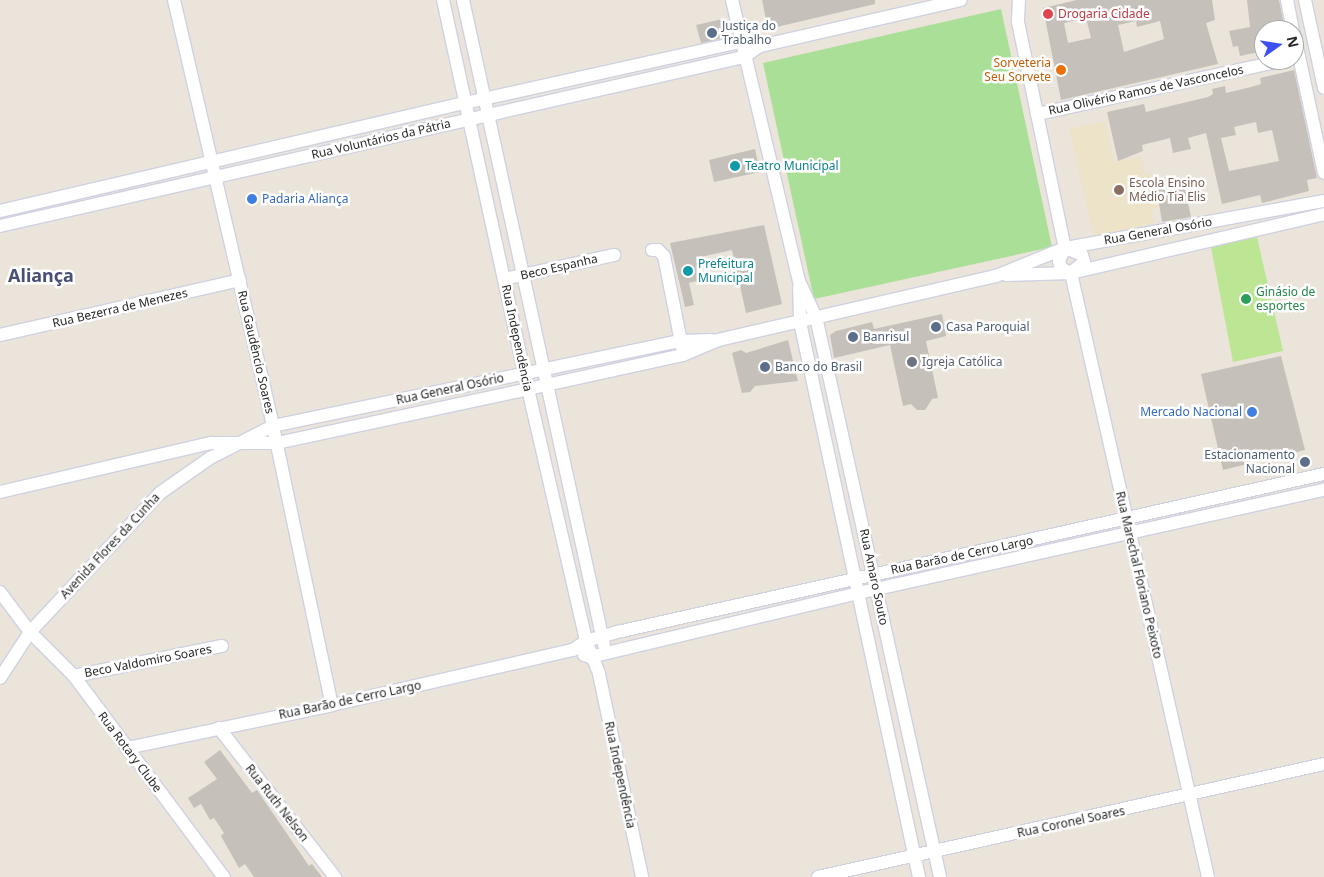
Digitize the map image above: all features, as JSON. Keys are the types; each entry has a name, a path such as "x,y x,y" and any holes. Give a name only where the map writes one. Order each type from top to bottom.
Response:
{"street":[{"name":"Rua Gaudêncio Soares","path":"174,0 277,443 332,705"},
{"name":"Rua Independência","path":"443,0 548,479 590,657 599,674 642,877"},
{"name":"Rua Amaro Souto","path":"732,0 744,57 799,280 816,317 940,877"},
{"name":"Rua Voluntários da Pátria","path":"0,226 744,57 760,46 960,0"},
{"name":"Rua Marechal Floriano Peixoto","path":"1008,0 1016,13 1065,248 1059,261 1061,268 1071,273 1208,877"},
{"name":"Rua Marechal Floriano Peixoto","path":"1016,13 1019,0"},
{"path":"1287,0 1291,20"},
{"path":"1305,0 1324,88"},
{"name":"Rua Independência","path":"464,5 602,637 605,653 599,674"},
{"path":"446,14 464,5"},
{"name":"Rua Voluntários da Pátria","path":"0,211 465,103 741,42 760,46"},
{"path":"1304,56 1316,53"},
{"path":"646,63 650,78"},
{"name":"Rua Olivério Ramos de Vasconcelos","path":"1037,114 1254,67"},
{"path":"1300,70 1324,173"},
{"path":"302,141 306,157"},
{"name":"Rua General Osório","path":"0,492 211,443 277,443 547,385 683,355 718,340 996,276 1065,248 1324,201"},
{"name":"Rua General Osório","path":"996,276 1071,273 1324,214"},
{"path":"1065,248 1082,254 1084,262 1071,273"},
{"path":"652,250 664,256 683,355"},
{"name":"Beco Espanha","path":"504,279 614,254"},
{"name":"Rua Bezerra de Menezes","path":"0,335 240,280"},
{"name":"Rua Amaro Souto","path":"799,280 800,322 919,877"},
{"name":"Rua General Osório","path":"244,442 273,426 680,340 718,340"},
{"path":"357,408 363,425"},
{"name":"Avenida Flores da Cunha","path":"0,678 30,632 160,493 210,458 244,442"},
{"path":"548,479 567,474"},
{"name":"Rua Barão de Cerro Largo","path":"126,748 332,705 572,650 586,641 648,625 1324,474"},
{"path":"1290,482 1295,497"},
{"path":"1256,490 1261,505"},
{"name":"Rua Barão de Cerro Largo","path":"590,657 876,589 1324,490"},
{"path":"1036,539 1040,553"},
{"name":"Rua Rotary Clube","path":"0,592 30,632 74,676 224,877"},
{"path":"771,598 775,613"},
{"path":"648,625 651,641"},
{"name":"Beco Valdomiro Soares","path":"74,676 222,646"},
{"path":"572,650 590,657"},
{"name":"Rua Ruth Nelson","path":"219,728 334,877"},
{"name":"Rua Coronel Soares","path":"818,877 1190,796 1324,764"}],"shaded area":[{"name":"Escola Ensino Médio Tia Elis","path":"1105,121 1114,162 1141,156 1145,174 1151,173 1158,207 1151,209 1154,223 1094,237 1069,129"}],"green space":[{"path":"1001,9 1052,247 814,299 763,63"},
{"name":"Ginásio de esportes","path":"1257,237 1283,351 1233,362 1211,247"}],"building":[{"path":"762,0 875,0 875,4 768,29"},
{"path":"1077,0 1212,0 1215,20 1206,23 1218,64 1061,100 1043,8","holes":["1086,18 1091,38 1068,43 1064,23","1136,21 1137,27 1160,21 1164,39 1124,52 1118,25"]},
{"path":"1247,0 1279,0 1283,20 1254,20 1254,53 1240,56 1238,46 1233,47 1229,31 1250,27"},
{"name":"Justiça do Trabalho","path":"723,19 728,37 701,43 696,25"},
{"path":"1294,70 1317,178 1307,180 1309,191 1262,203 1260,195 1222,204 1206,133 1188,138 1191,149 1173,153 1170,138 1142,145 1143,151 1118,161 1107,112 1144,104 1146,112 1208,97 1213,94 1212,89 1225,86 1226,93 1261,84 1260,78","holes":["1256,122 1258,133 1272,130 1279,161 1229,171 1221,138 1236,135 1234,127"]},
{"name":"Teatro Municipal","path":"755,149 760,172 714,182 709,160"},
{"path":"1183,180 1191,217 1162,222 1156,186"},
{"name":"Prefeitura Municipal","path":"764,225 782,304 746,313 732,250 696,258 700,280 689,283 694,305 685,307 670,243"},
{"name":"Igreja Católica","path":"942,314 946,336 926,341 938,398 932,399 925,410 917,410 911,404 903,406 890,345 834,358 830,335 836,331 872,322 874,329"},
{"name":"Banco do Brasil","path":"788,340 798,381 755,386 750,392 742,393 732,353 741,350 746,353"},
{"name":"Mercado Nacional","path":"1281,356 1305,450 1223,470 1201,374"},
{"path":"220,750 252,793 257,790 309,866 312,864 322,877 254,877 245,864 239,868 221,836 224,833 214,818 210,820 201,804 194,808 188,798 217,779 204,762"}],"place":[{"name":"Drogaria Cidade","path":"1048,14"},
{"name":"Justiça do Trabalho","path":"712,33"},
{"name":"Sorveteria Seu Sorvete","path":"1061,70"},
{"name":"Teatro Municipal","path":"735,166"},
{"name":"Escola Ensino Médio Tia Elis","path":"1119,190"},
{"name":"Padaria Aliança","path":"252,199"},
{"name":"Prefeitura Municipal","path":"688,271"},
{"name":"Ginásio de esportes","path":"1246,299"},
{"name":"Casa Paroquial","path":"936,327"},
{"name":"Banrisul","path":"853,337"},
{"name":"Igreja Católica","path":"912,362"},
{"name":"Banco do Brasil","path":"765,367"},
{"name":"Mercado Nacional","path":"1252,412"},
{"name":"Estacionamento Nacional","path":"1305,462"}],"district":[{"name":"Aliança","path":"41,275"}]}
